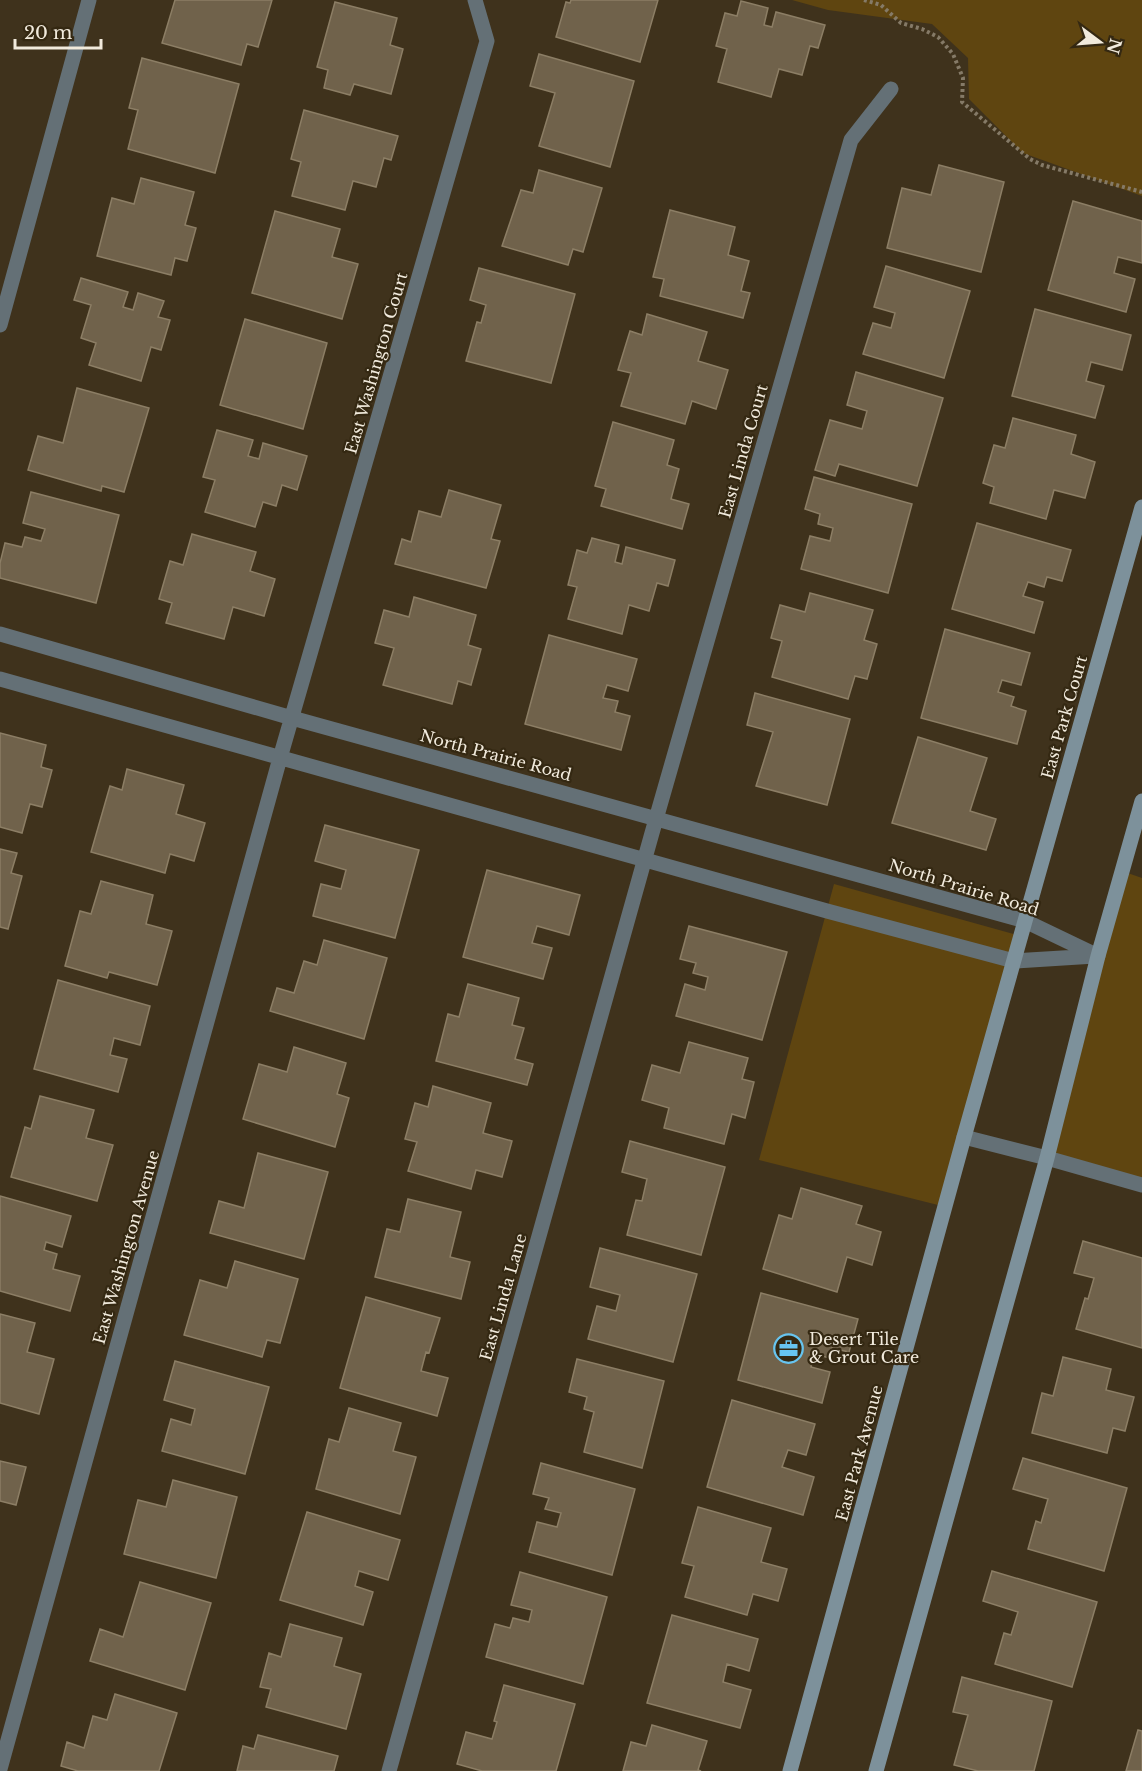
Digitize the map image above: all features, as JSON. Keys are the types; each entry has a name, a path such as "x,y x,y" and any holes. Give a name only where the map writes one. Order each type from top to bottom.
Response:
{"street":[{"path":"0,325 89,0"},
{"name":"East Washington Court","path":"287,736 487,41 476,0"},
{"name":"East Linda Court","path":"652,833 851,140 891,90"},
{"name":"East Park Court","path":"1023,929 1142,507"},
{"name":"North Prairie Road","path":"0,634 292,718 656,818 1023,929 1098,956"},
{"path":"0,679 1014,961 1098,956"},
{"name":"East Washington Avenue","path":"0,1769 287,736"},
{"path":"876,1771 1047,1158 1098,956 1142,801"},
{"name":"East Linda Lane","path":"389,1771 652,833"},
{"name":"East Park Avenue","path":"790,1771 1023,929"},
{"path":"964,1137 1142,1185"}],"path":[{"path":"864,0 881,5 901,23 922,29 938,38 953,54 963,78 962,102 1030,159 1042,165 1142,192"}],"shaded area":[{"path":"792,0 1142,0 1142,196 1023,153 969,99 968,58 932,24 828,10"},
{"path":"1122,871 1142,878 1142,1185 1047,1158"},
{"path":"834,884 1021,936 942,1206 759,1160"}],"building":[{"path":"175,0 272,0 258,47 247,44 241,65 162,43"},
{"path":"571,0 658,0 640,62 556,37 566,2 570,3"},
{"path":"741,1 768,8 764,25 772,27 776,12 825,25 818,48 810,46 802,75 779,69 771,97 718,82 727,49 716,46 725,13 737,16"},
{"path":"335,2 397,18 390,45 403,49 391,94 354,84 350,95 324,88 328,70 317,67"},
{"path":"539,54 634,81 610,167 539,146 555,93 530,86"},
{"path":"142,58 239,84 215,173 128,149 138,110 129,108"},
{"path":"304,110 398,136 391,160 384,158 376,187 353,181 345,210 292,196 301,162 291,159"},
{"path":"939,165 1004,182 981,272 887,248 902,188 931,195"},
{"path":"539,170 602,188 583,252 573,249 568,265 502,246 521,190 533,193"},
{"path":"141,178 194,192 185,225 196,228 187,261 175,258 171,275 97,256 112,198 134,204"},
{"path":"1073,201 1142,221 1142,263 1118,257 1114,273 1135,279 1126,312 1048,290"},
{"path":"670,210 735,227 728,255 749,261 741,291 750,293 743,318 660,296 664,279 653,277"},
{"path":"275,211 340,229 332,257 358,264 342,319 252,293"},
{"path":"886,266 970,291 944,378 863,354 873,323 891,328 895,313 874,307"},
{"path":"479,268 575,294 551,383 466,361 477,322 481,323 486,305 470,300"},
{"path":"81,278 128,292 123,307 133,310 138,293 164,301 158,317 170,320 161,350 151,347 141,381 89,365 96,343 81,338 91,305 74,300"},
{"path":"1035,309 1131,335 1122,370 1091,362 1086,381 1104,386 1095,418 1012,396"},
{"path":"647,314 707,332 698,361 728,370 716,409 692,401 685,424 621,406 631,373 618,370 630,331 642,335"},
{"path":"245,319 327,343 303,429 220,405"},
{"path":"856,372 943,398 917,486 839,464 835,476 815,470 830,420 862,429 867,411 847,405"},
{"path":"77,388 149,408 124,492 102,486 101,491 28,470 38,436 63,443"},
{"path":"1013,418 1076,435 1071,454 1095,462 1085,498 1054,490 1046,519 990,503 994,487 983,483 994,445 1005,448"},
{"path":"613,422 674,440 667,465 679,469 671,499 689,504 682,529 601,506 606,489 595,486"},
{"path":"217,430 253,440 248,456 259,459 263,443 307,456 297,490 282,485 276,506 263,502 255,527 205,512 215,480 203,477"},
{"path":"814,477 912,504 888,593 801,569 810,536 830,541 833,528 818,524 820,514 805,509"},
{"path":"449,490 501,505 491,539 500,541 486,588 395,564 402,539 411,542 419,511 441,517"},
{"path":"31,492 119,515 96,603 0,578 0,563 5,543 22,547 25,537 41,541 45,529 23,523"},
{"path":"977,523 1071,550 1062,581 1047,577 1044,587 1028,582 1023,596 1043,602 1034,633 952,609"},
{"path":"192,534 256,552 250,571 275,579 264,616 233,607 224,639 166,623 172,603 159,599 170,561 183,565"},
{"path":"592,538 619,545 615,562 622,564 626,547 675,560 668,586 657,583 649,611 629,605 622,634 568,619 577,587 568,585 577,550 587,553"},
{"path":"810,593 873,610 864,640 877,644 867,679 855,676 848,699 772,677 782,641 771,638 780,605 805,612"},
{"path":"414,597 476,615 468,645 481,649 471,685 458,681 452,704 383,685 394,648 375,643 384,610 409,617"},
{"path":"945,629 1030,653 1021,685 1002,680 998,692 1014,697 1011,706 1026,711 1017,744 921,718"},
{"path":"549,635 637,659 628,691 607,685 603,698 618,701 615,712 630,716 621,750 525,724"},
{"path":"755,693 850,719 827,805 756,786 773,732 747,725"},
{"path":"0,733 46,745 41,767 52,770 42,807 30,804 22,833 0,827"},
{"path":"918,737 987,758 970,811 996,819 986,850 892,823"},
{"path":"127,769 184,785 176,814 205,823 194,861 170,854 165,873 91,852 110,786 122,790"},
{"path":"325,825 419,850 395,938 313,916 321,884 341,889 346,870 315,861"},
{"path":"0,849 17,853 11,873 22,876 8,929 0,927"},
{"path":"487,870 580,895 569,935 537,926 532,943 552,948 543,979 463,957"},
{"path":"101,881 153,895 146,924 172,931 157,985 109,972 107,978 65,966 80,911 91,914"},
{"path":"689,926 787,952 762,1040 676,1016 685,984 705,990 708,977 693,973 696,963 680,959"},
{"path":"324,940 387,958 364,1039 270,1011 277,988 294,993 304,961 317,965"},
{"path":"58,980 150,1006 140,1045 114,1038 110,1055 127,1059 118,1092 34,1069"},
{"path":"468,984 519,998 512,1025 524,1028 515,1059 533,1064 527,1085 436,1061 448,1014 459,1017"},
{"path":"689,1042 748,1058 742,1079 754,1082 745,1118 732,1114 724,1144 664,1128 669,1108 642,1100 652,1065 680,1073"},
{"path":"294,1047 346,1063 337,1094 349,1098 335,1147 243,1119 259,1064 287,1072"},
{"path":"433,1086 491,1103 483,1133 512,1141 502,1177 476,1170 471,1189 408,1171 417,1142 405,1139 415,1103 428,1107"},
{"path":"40,1096 94,1110 86,1138 113,1145 97,1201 11,1177 25,1127 31,1129"},
{"path":"630,1141 725,1167 701,1255 627,1235 636,1200 642,1201 647,1179 622,1172"},
{"path":"258,1153 328,1172 304,1259 210,1233 219,1201 244,1208"},
{"path":"801,1188 862,1206 856,1224 881,1232 872,1265 847,1257 837,1292 763,1269 779,1215 792,1219"},
{"path":"0,1196 71,1216 62,1247 46,1242 44,1250 57,1254 53,1269 80,1276 70,1311 0,1291"},
{"path":"408,1199 461,1212 450,1257 470,1262 461,1299 375,1277 387,1229 400,1232"},
{"path":"1083,1241 1142,1258 1142,1348 1076,1329 1085,1298 1088,1299 1094,1278 1074,1273"},
{"path":"600,1248 697,1274 673,1362 588,1339 597,1306 616,1311 620,1295 590,1287"},
{"path":"235,1261 298,1279 280,1343 267,1340 262,1357 184,1335 200,1280 227,1288"},
{"path":"761,1293 858,1319 849,1352 832,1348 830,1358 814,1354 811,1367 830,1372 822,1403 738,1380"},
{"path":"366,1297 440,1318 421,1371 448,1378 437,1416 340,1388"},
{"path":"0,1314 35,1323 27,1352 54,1359 39,1414 0,1403"},
{"path":"1063,1357 1111,1369 1106,1390 1134,1397 1125,1431 1113,1428 1107,1453 1032,1433 1042,1393 1053,1396"},
{"path":"577,1359 664,1381 642,1468 584,1452 594,1412 584,1409 587,1397 569,1392"},
{"path":"175,1361 269,1387 245,1474 162,1451 171,1419 191,1425 195,1409 164,1400"},
{"path":"732,1400 815,1424 806,1455 788,1450 782,1467 814,1477 803,1515 707,1487"},
{"path":"349,1408 401,1423 393,1451 416,1457 400,1514 316,1489 329,1439 339,1442"},
{"path":"1023,1458 1127,1488 1104,1571 1028,1549 1036,1521 1041,1523 1048,1499 1013,1489"},
{"path":"0,1461 26,1467 16,1505 0,1501"},
{"path":"541,1463 635,1489 612,1575 529,1552 537,1522 557,1527 561,1513 545,1509 549,1498 533,1494"},
{"path":"173,1480 237,1497 216,1578 124,1554 138,1500 166,1507"},
{"path":"698,1507 771,1528 761,1562 787,1569 778,1601 753,1594 747,1615 685,1597 694,1566 682,1563"},
{"path":"307,1512 400,1540 388,1580 359,1571 355,1586 373,1592 363,1625 280,1600"},
{"path":"992,1571 1097,1602 1072,1687 995,1664 1004,1633 1011,1635 1018,1612 983,1601"},
{"path":"520,1572 607,1597 583,1684 486,1657 495,1624 510,1628 513,1618 529,1622 532,1610 511,1605"},
{"path":"140,1582 211,1603 185,1690 90,1661 100,1629 123,1637"},
{"path":"672,1615 758,1639 749,1671 727,1664 723,1682 751,1690 740,1728 647,1703"},
{"path":"290,1624 342,1638 334,1666 361,1674 346,1729 266,1707 271,1689 260,1687 269,1653 281,1657"},
{"path":"962,1677 1052,1701 1034,1771 978,1771 954,1765 968,1715 953,1712"},
{"path":"504,1685 575,1704 556,1771 482,1771 457,1764 466,1732 492,1739 497,1722 494,1721"},
{"path":"115,1694 177,1713 159,1771 78,1771 61,1766 67,1742 84,1748 93,1716 107,1720"},
{"path":"652,1725 707,1741 698,1770 701,1771 623,1771 631,1742 646,1746"},
{"path":"1138,1730 1142,1731 1142,1771 1126,1771"},
{"path":"258,1735 338,1756 334,1771 237,1771 243,1746 254,1749"}],"place":[{"name":"Desert Tile & Grout Care","path":"788,1348"}]}
